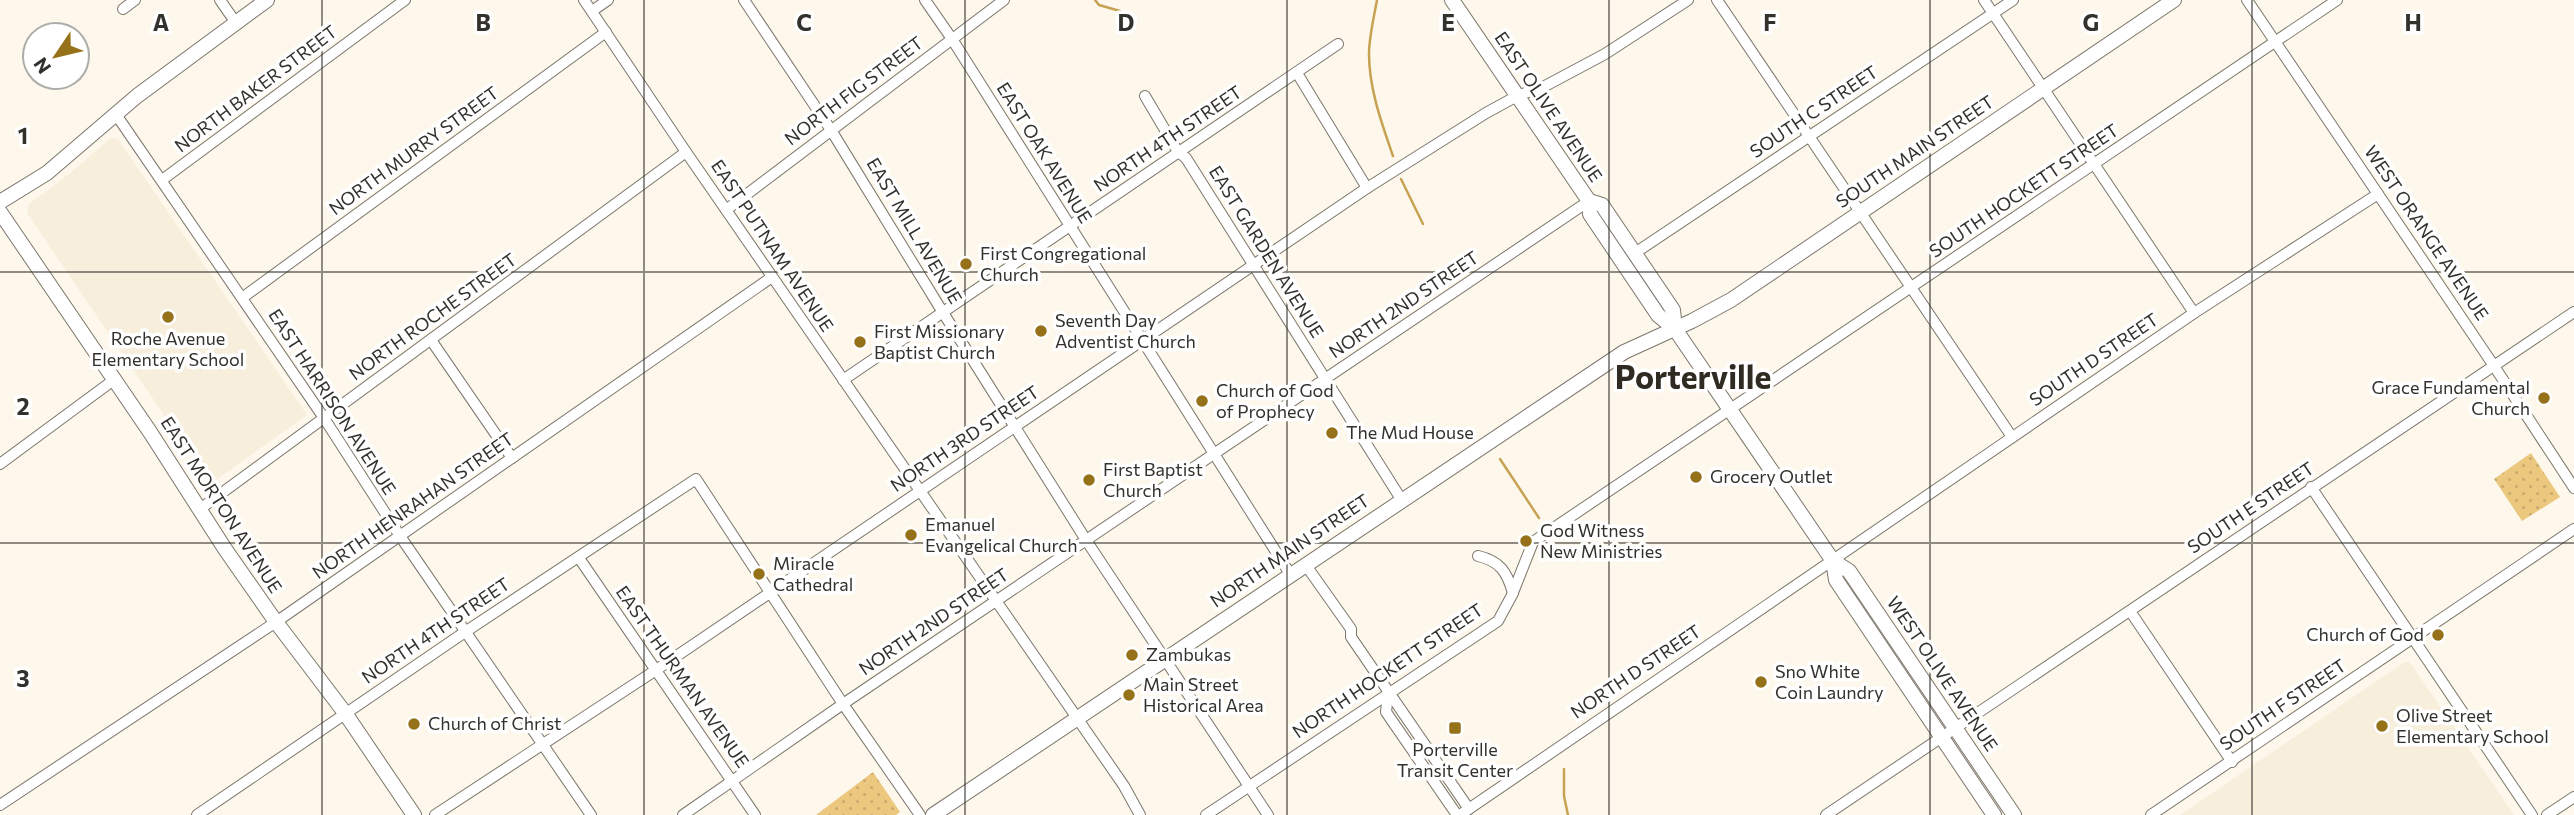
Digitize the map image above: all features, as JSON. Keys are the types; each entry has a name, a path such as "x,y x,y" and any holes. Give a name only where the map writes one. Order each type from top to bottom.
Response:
{"main road":[{"path":"0,202 47,173 115,113 267,0"},
{"name":"EAST OLIVE AVENUE","path":"1452,0 1589,201 1590,214 1658,315 1675,329"},
{"name":"SOUTH MAIN STREET","path":"1675,329 1731,300 2174,0"},
{"name":"EAST OLIVE AVENUE","path":"1589,201 1602,205 1635,253 1673,310 1675,329"},
{"name":"EAST MORTON AVENUE","path":"0,212 115,379 276,622 345,713 414,815"},
{"name":"WEST OLIVE AVENUE","path":"1675,329 1833,561 1836,580 1947,732 2014,815"},
{"name":"NORTH MAIN STREET","path":"933,815 1624,352 1675,329"},
{"name":"WEST OLIVE AVENUE","path":"1947,732 1994,815"}],"street":[{"path":"123,9 135,0"},
{"path":"220,0 236,23"},
{"name":"NORTH BAKER STREET","path":"162,180 405,0"},
{"name":"EAST PUTNAM AVENUE","path":"584,0 1141,814"},
{"path":"592,11 608,0"},
{"name":"EAST MILL AVENUE","path":"744,0 831,130 1086,540 1268,815"},
{"name":"EAST OAK AVENUE","path":"925,0 1290,574"},
{"name":"NORTH FIG STREET","path":"726,210 1004,0"},
{"name":"NORTH 3RD STREET","path":"435,815 656,670 1456,130 1517,96 1545,86 1605,54 1688,0"},
{"path":"1717,0 2012,437"},
{"path":"1984,0 2194,313"},
{"name":"SOUTH C STREET","path":"1635,253 2013,0"},
{"name":"WEST ORANGE AVENUE","path":"2247,0 2574,488"},
{"name":"SOUTH HOCKETT STREET","path":"1729,409 1913,288 2337,0"},
{"name":"NORTH MURRY STREET","path":"242,298 606,32"},
{"name":"NORTH 4TH STREET","path":"843,380 1338,44"},
{"path":"1297,73 1367,188"},
{"name":"EAST GARDEN AVENUE","path":"1145,96 1178,152 1186,158 1401,499"},
{"name":"EAST HARRISON AVENUE","path":"115,113 591,815"},
{"name":"NORTH ROCHE STREET","path":"200,509 686,152"},
{"name":"SOUTH D STREET","path":"1833,561 2194,313 2378,194"},
{"name":"NORTH 2ND STREET","path":"683,815 843,704 1589,201"},
{"name":"NORTH HENRAHAN STREET","path":"0,805 276,622 772,276"},
{"name":"SOUTH E STREET","path":"1826,815 2574,312"},
{"path":"431,340 512,458"},
{"path":"0,464 115,379"},
{"name":"NORTH HOCKETT STREET","path":"1206,815 1498,621 1513,593 1533,542 1729,409"},
{"name":"NORTH 4TH STREET","path":"197,815 465,632 696,479 771,592"},
{"path":"2311,487 2532,815"},
{"name":"SOUTH F STREET","path":"2151,815 2574,529"},
{"path":"1478,556 1491,559 1503,568 1513,593"},
{"name":"EAST THURMAN AVENUE","path":"579,558 755,815"},
{"name":"NORTH D STREET","path":"1462,813 1833,561"},
{"path":"1306,564 1351,629 1351,637 1462,813"},
{"path":"771,592 843,704 920,815"},
{"path":"2130,611 2232,762"},
{"path":"2547,815 2574,797"}],"shaded area":[{"name":"Roche Avenue Elementary School","path":"111,138 118,139 307,415 216,480 208,480 27,213 29,204"},
{"path":"2531,453 2560,497 2522,521 2494,479"},
{"name":"Olive Street Elementary School","path":"2409,661 2514,815 2180,815 2403,663"},
{"path":"873,772 900,812 896,815 816,815"}],"waterway":[{"path":"1095,0 1099,5 1120,11 1125,29"},
{"path":"1377,0 1369,54 1371,80 1393,156"},
{"path":"1401,179 1423,224"},
{"path":"1500,459 1539,518"},
{"path":"1564,769 1564,796 1568,815"}],"place":[{"name":"First Congregational Church","path":"966,264"},
{"name":"Roche Avenue Elementary School","path":"168,317"},
{"name":"Seventh Day Adventist Church","path":"1041,331"},
{"name":"First Missionary Baptist Church","path":"860,342"},
{"name":"Grace Fundamental Church","path":"2544,398"},
{"name":"Church of God of Prophecy","path":"1202,401"},
{"name":"The Mud House","path":"1332,433"},
{"name":"Grocery Outlet","path":"1696,477"},
{"name":"First Baptist Church","path":"1089,480"},
{"name":"Emanuel Evangelical Church","path":"911,535"},
{"name":"God Witness New Ministries","path":"1526,541"},
{"name":"Miracle Cathedral","path":"759,574"},
{"name":"Church of God","path":"2438,635"},
{"name":"Zambukas","path":"1132,655"},
{"name":"Sno White Coin Laundry","path":"1761,682"},
{"name":"Main Street Historical Area","path":"1129,695"},
{"name":"Church of Christ","path":"414,724"},
{"name":"Olive Street Elementary School","path":"2382,726"},
{"name":"Porterville Transit Center","path":"1455,728"}],"district":[{"name":"Porterville","path":"1693,378"}]}
